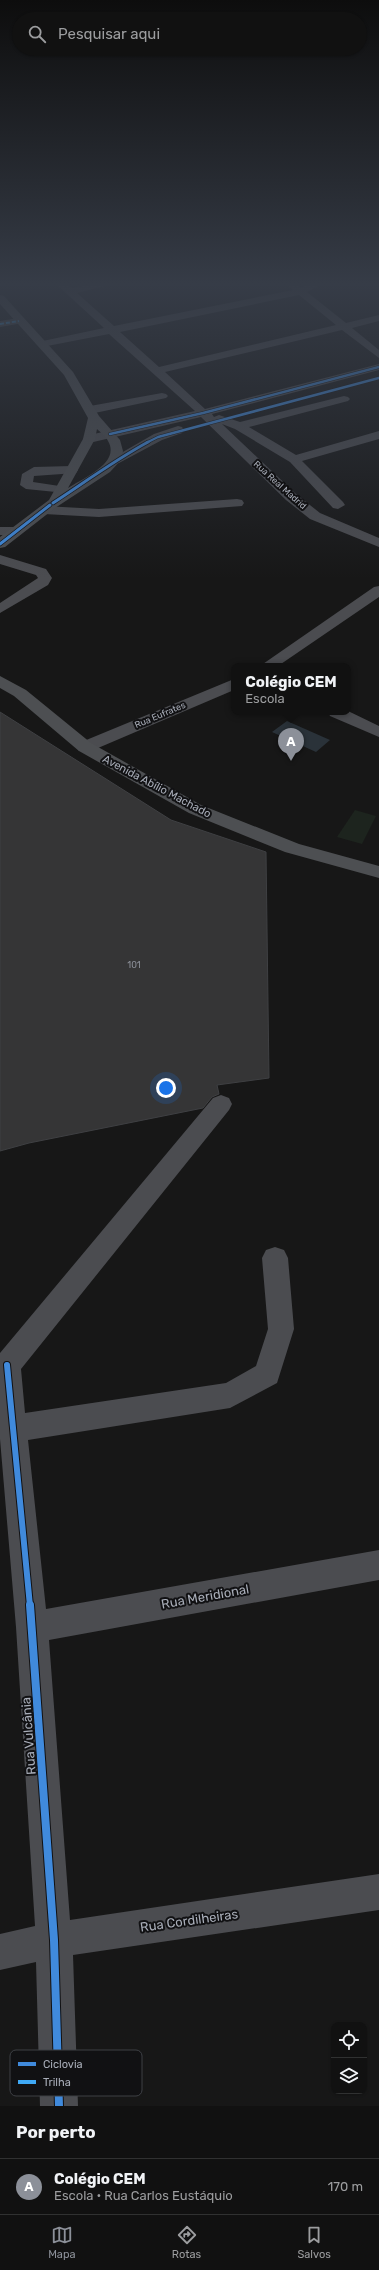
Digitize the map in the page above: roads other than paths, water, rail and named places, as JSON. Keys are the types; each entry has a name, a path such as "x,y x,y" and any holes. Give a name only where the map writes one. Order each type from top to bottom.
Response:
{"main road":[{"path":"16,531 48,507 106,469 115,460 116,446 110,434 92,414 75,382"},
{"path":"48,507 61,490 89,439 92,414"},
{"path":"75,465 106,469"},
{"name":"Avenida Abílio Machado","path":"0,668 20,693"},
{"name":"Avenida Abílio Machado","path":"0,681 20,693 85,747 195,809 292,848 379,872"}],"street":[{"name":"Rua Real Madrid","path":"169,382 212,418 291,497 315,516 379,543"},
{"path":"115,460 158,437 212,418 329,382"},
{"path":"89,439 110,434 212,418 369,382"},
{"path":"92,414 162,396"},
{"path":"239,426 344,399"},
{"path":"212,418 239,426 294,459 338,505"},
{"path":"294,459 379,435"},
{"path":"61,490 26,485 28,474 34,471 75,465"},
{"path":"48,507 99,513 237,503"},
{"path":"0,540 16,531"},
{"path":"0,559 41,572 45,578 43,582 0,609"},
{"path":"272,663 379,590"},
{"name":"Rua Eufrates","path":"85,747 231,685"},
{"path":"342,715 379,732"},
{"path":"3,1366 221,1104"},
{"path":"13,1428 53,1424 230,1395 267,1374 281,1329 274,1258"},
{"name":"Rua Vulcânia","path":"3,1366 13,1428 32,1627 54,1940 58,2050"},
{"name":"Rua Meridional","path":"32,1627 379,1565"},
{"name":"Rua Cordilheiras","path":"0,1952 54,1940 379,1892"},
{"name":"Rua Vulcânia","path":"60,2096 60,2106"}],"place":[{"name":"Colégio CEM","path":"291,761"}]}
